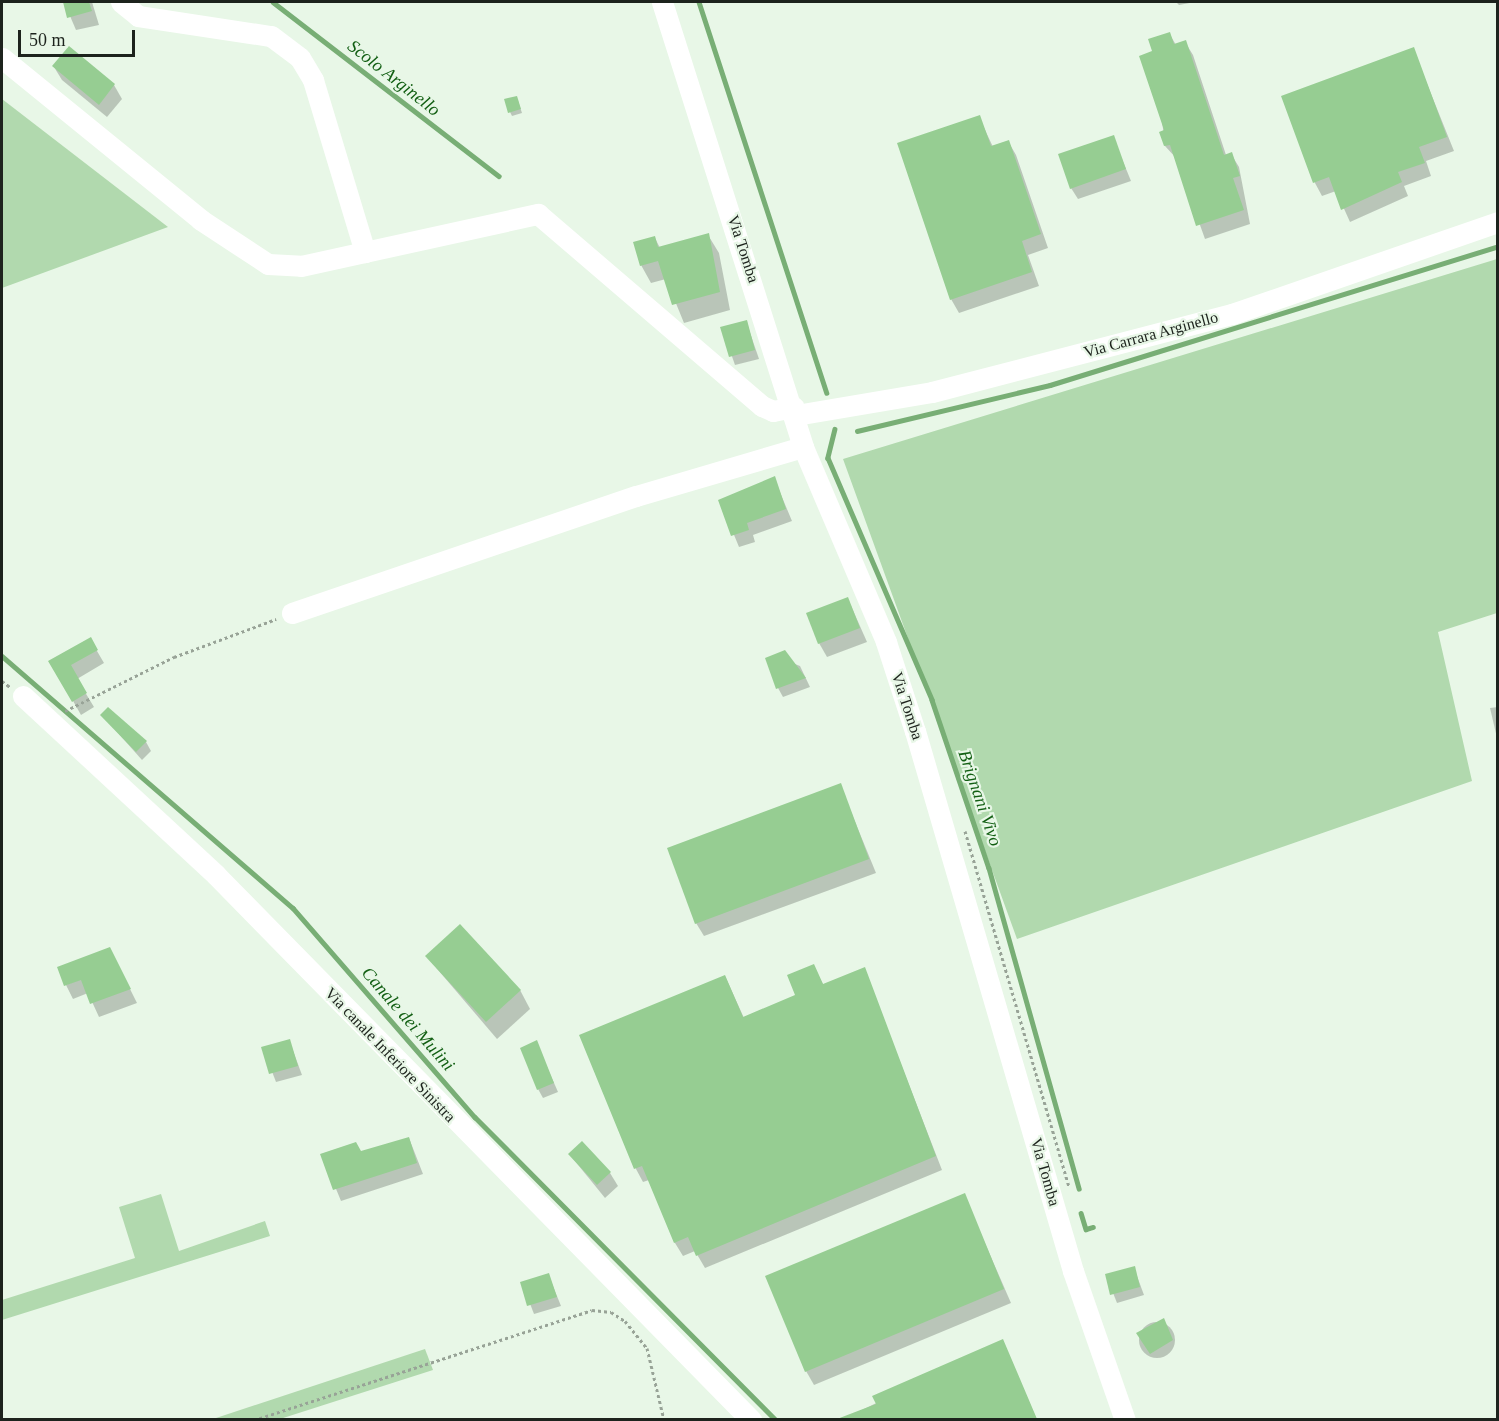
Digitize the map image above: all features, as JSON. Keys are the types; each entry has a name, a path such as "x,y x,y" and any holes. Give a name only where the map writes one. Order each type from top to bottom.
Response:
{"street":[{"path":"2,58 201,220 261,260 301,266 365,252 313,80 300,58 271,36 138,16 121,2"},
{"name":"Via Tomba","path":"662,2 795,411 803,447 894,664 954,851 1073,1271 1125,1419"},
{"name":"Via Carrara Arginello","path":"365,252 538,214 762,406 773,411 795,411 932,392 1232,314 1497,222"},
{"path":"292,612 636,496 803,447"},
{"name":"Via canale Inferiore Sinistra","path":"23,696 216,875 751,1419"}],"path":[{"path":"60,714 174,657 292,612"},
{"path":"254,1419 592,1310 610,1312 625,1321 647,1348 664,1419"}],"green space":[{"path":"2,99 168,227 2,288"},
{"path":"1497,259 1497,613 1438,632 1472,781 1017,939 843,459"},
{"path":"161,1194 179,1251 265,1221 270,1236 2,1320 2,1300 135,1258 119,1207"},
{"path":"425,1349 433,1370 280,1419 213,1419"}],"building":[{"path":"63,2 89,2 92,11 67,18"},
{"path":"1170,32 1174,44 1186,40 1224,155 1232,152 1240,176 1233,178 1244,210 1196,226 1170,145 1164,146 1159,132 1164,130 1139,56 1152,51 1148,39"},
{"path":"69,46 115,84 99,105 52,66"},
{"path":"1414,47 1447,137 1419,147 1425,163 1398,172 1402,182 1341,210 1329,177 1313,183 1281,96"},
{"path":"517,96 521,109 508,113 504,99"},
{"path":"980,115 991,146 1009,140 1041,234 1022,241 1032,272 950,300 897,143"},
{"path":"1114,135 1126,169 1070,189 1058,154"},
{"path":"709,233 720,292 672,305 658,261 640,266 633,242 655,236 658,247"},
{"path":"747,320 755,350 729,357 720,327"},
{"path":"775,476 786,509 747,523 749,530 731,536 718,500"},
{"path":"848,597 860,628 818,644 806,613"},
{"path":"91,637 98,650 71,665 87,693 72,702 48,661"},
{"path":"785,650 806,678 776,689 765,658"},
{"path":"108,707 147,741 136,752 100,715"},
{"path":"841,783 869,859 695,924 667,848"},
{"path":"460,924 521,990 486,1022 425,956"},
{"path":"110,947 131,989 90,1004 81,980 64,986 57,967"},
{"path":"814,964 823,984 865,967 936,1156 696,1256 688,1237 674,1243 642,1166 634,1169 579,1035 725,975 743,1017 795,995 787,975"},
{"path":"290,1039 298,1066 269,1074 261,1047"},
{"path":"537,1040 554,1083 537,1090 520,1048"},
{"path":"409,1137 417,1163 333,1190 320,1154 356,1142 361,1151"},
{"path":"582,1141 611,1172 597,1185 568,1154"},
{"path":"965,1193 1004,1289 805,1372 765,1276"},
{"path":"1135,1266 1140,1287 1110,1295 1105,1274"},
{"path":"549,1273 557,1297 527,1306 520,1282"},
{"path":"1164,1318 1173,1340 1150,1354 1136,1333"},
{"path":"1003,1339 1037,1419 837,1419 876,1404 872,1396"}],"waterway":[{"name":"Scolo Arginello","path":"273,2 499,176"},
{"path":"699,2 827,393"},
{"path":"857,431 1050,385 1498,246"},
{"name":"Brignani Vivo","path":"835,429 828,458 932,700 989,868 1079,1189"},
{"name":"Canale dei Mulini","path":"2,656 293,908 475,1117 776,1420"},
{"name":"Brignani Vivo","path":"1081,1213 1086,1229 1093,1227"}]}
